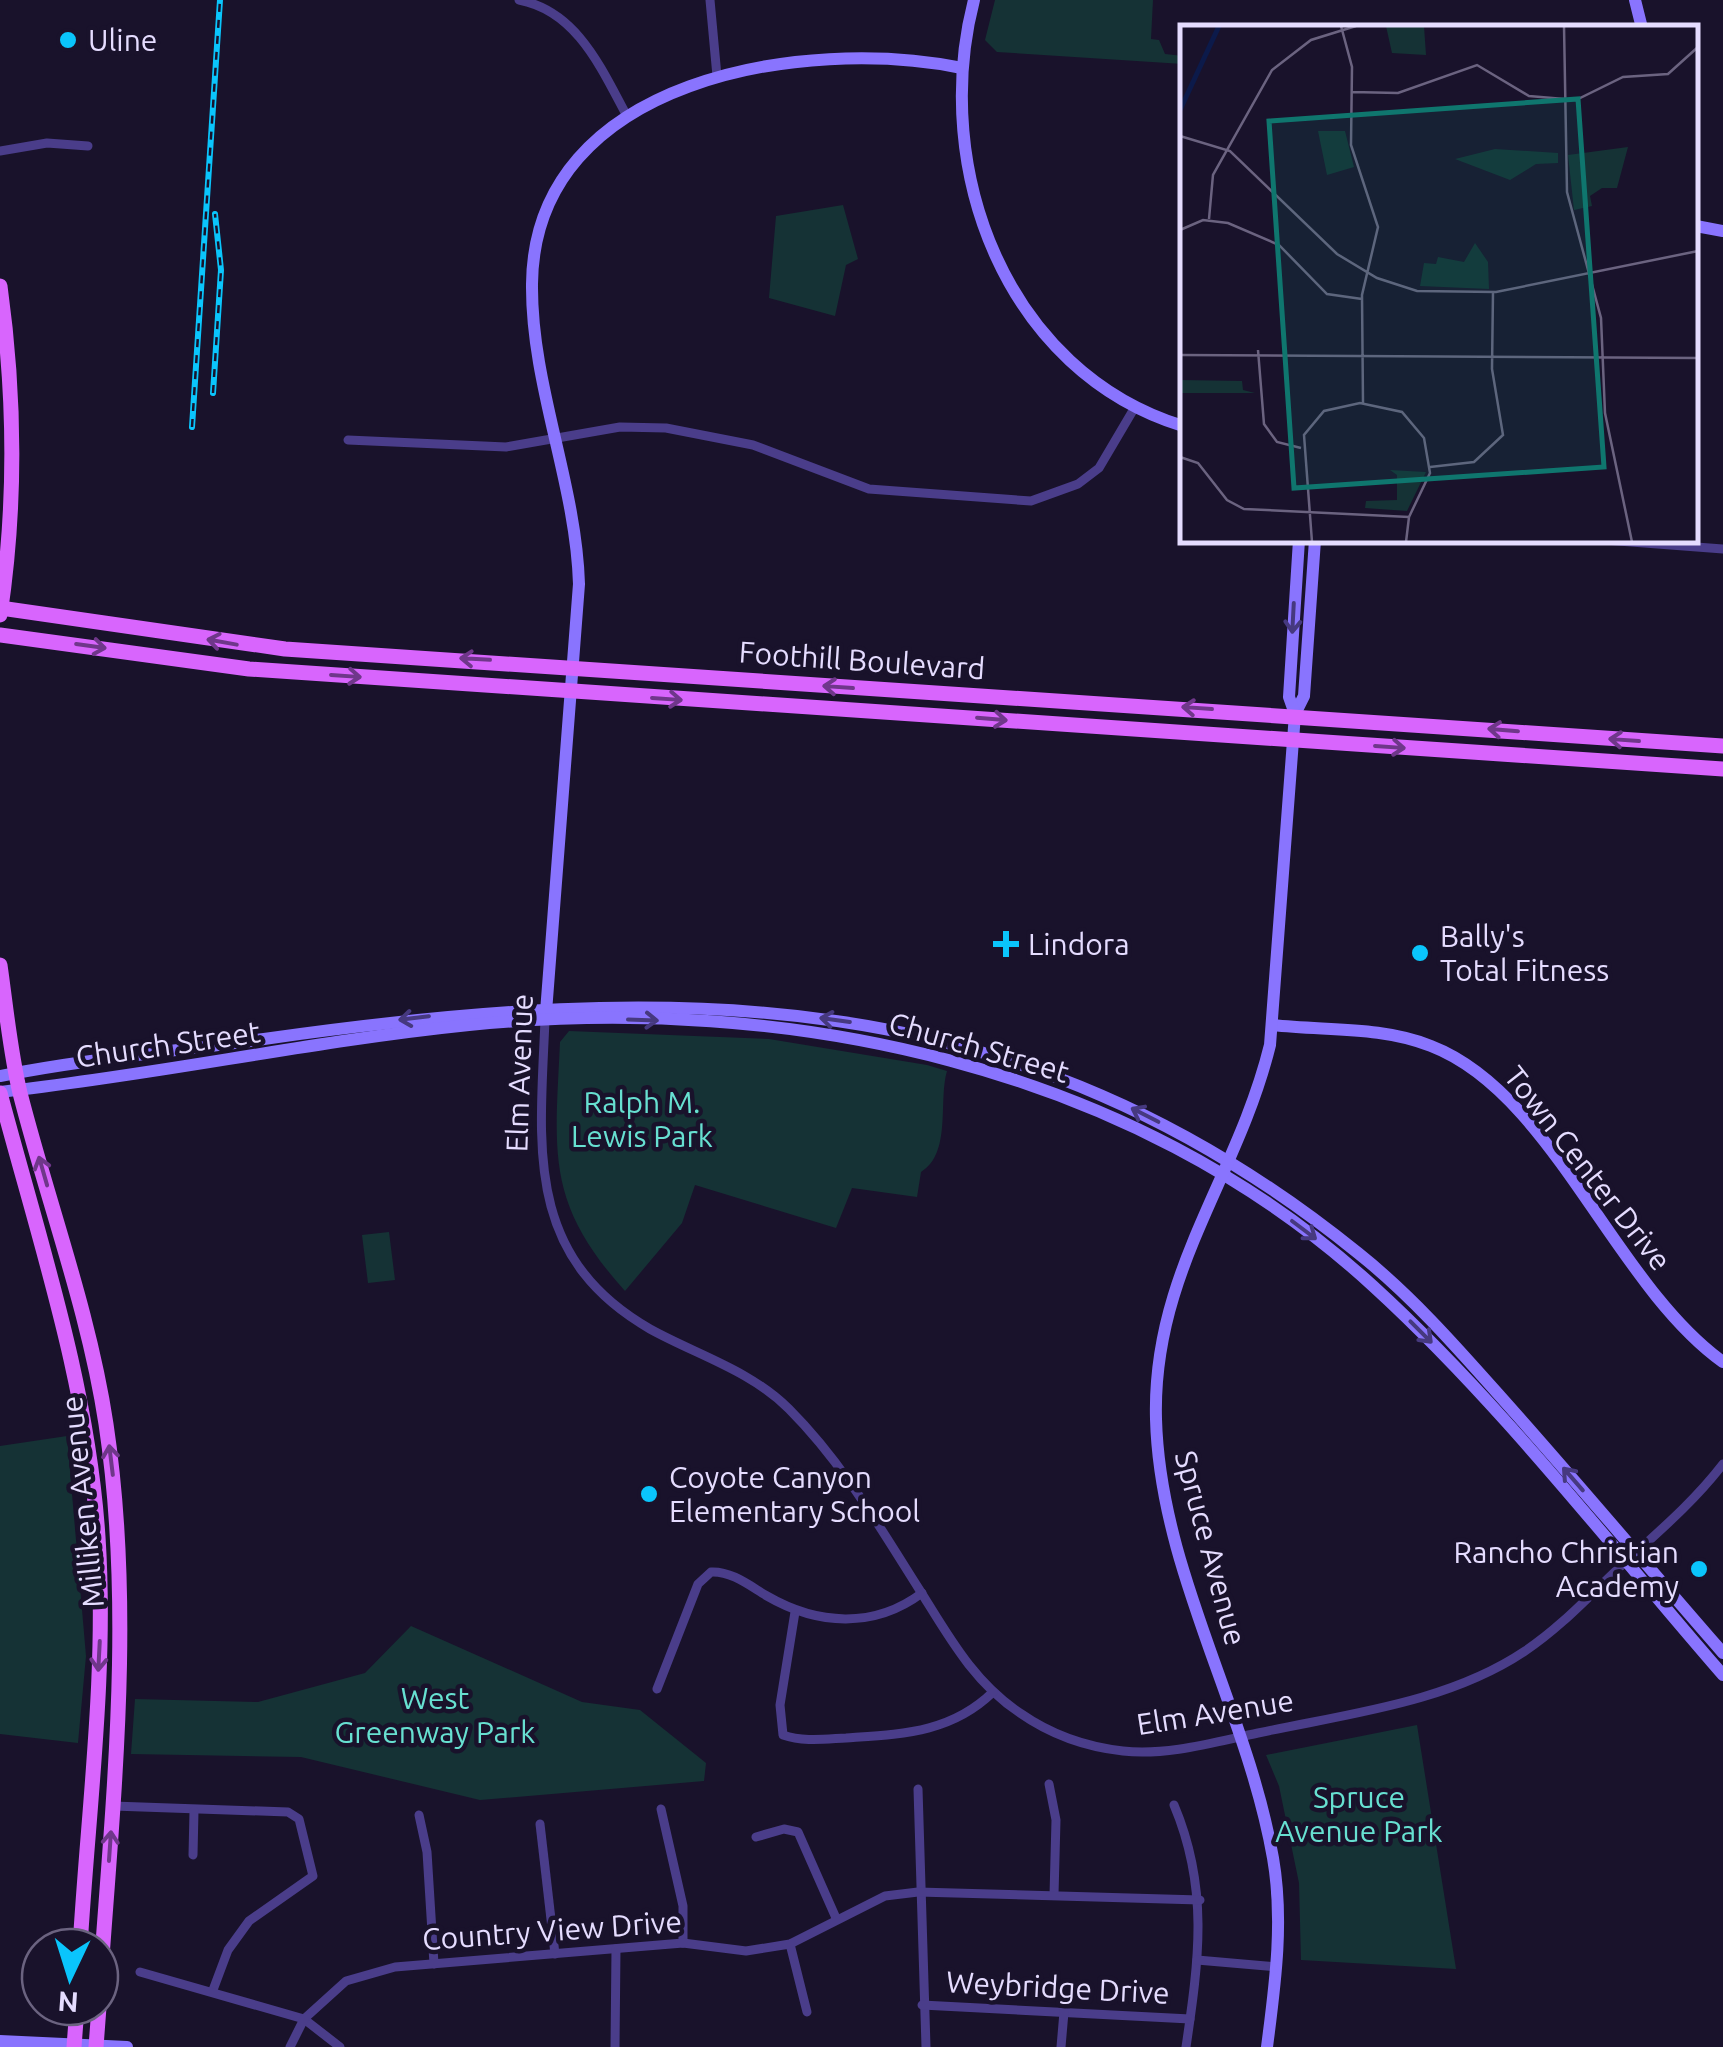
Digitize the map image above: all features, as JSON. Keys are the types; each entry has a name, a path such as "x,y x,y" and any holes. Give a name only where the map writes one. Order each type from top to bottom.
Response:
{"main road":[{"path":"0,286 10,356 10,413 0,611"},
{"name":"Foothill Boulevard","path":"0,611 98,619 244,646 1295,714 1723,746"},
{"name":"Foothill Boulevard","path":"0,635 227,667 1723,769"},
{"name":"Milliken Avenue","path":"0,965 8,1074 19,1090 76,1287 106,1420 122,1619 104,1927"},
{"name":"Milliken Avenue","path":"0,1092 73,1362 98,1536 100,1642 81,1927"}],"street":[{"path":"519,0 538,4 571,26 627,116"},
{"path":"710,0 717,76"},
{"path":"974,0 962,68 962,120 983,229 1005,280 1030,318 1094,383 1136,407 1180,425"},
{"path":"1635,0 1641,25"},
{"name":"Elm Avenue","path":"962,68 860,57 789,61 717,76 627,116 586,150 566,176 536,247 533,309 578,548 546,1014 540,1165 563,1242 589,1278 628,1314 718,1361 788,1407 832,1454 958,1654 993,1692 1054,1732 1125,1752 1161,1752 1239,1737 1432,1693 1492,1669 1524,1652 1571,1615 1702,1492 1723,1464"},
{"path":"0,152 48,143 88,146"},
{"path":"1698,226 1723,231"},
{"path":"348,440 506,447 620,427 710,433 870,489 1031,501 1078,484 1099,468 1136,407"},
{"name":"Spruce Avenue","path":"1267,2047 1277,1967 1274,1861 1164,1494 1156,1417 1160,1350 1176,1280 1259,1092 1273,1025 1295,714 1289,694 1299,542"},
{"name":"Spruce Avenue","path":"1295,714 1303,706 1315,542"},
{"path":"1631,542 1723,549"},
{"name":"Church Street","path":"0,1092 546,1014 634,1005 794,1014 859,1023 964,1047 1072,1082 1133,1108 1227,1168 1325,1246 1444,1355 1723,1652"},
{"name":"Church Street","path":"8,1074 427,1016 546,1014 778,1028 850,1037 960,1062 1077,1101 1227,1168"},
{"name":"Town Center Drive","path":"1273,1025 1404,1037 1450,1054 1482,1074 1520,1113 1675,1319 1723,1362"},
{"path":"960,1062 964,1047"},
{"name":"Church Street","path":"1631,1558 1723,1675"},
{"path":"657,1689 698,1584 711,1572 734,1576 795,1612 850,1620 894,1610 922,1593"},
{"path":"795,1612 780,1705 784,1735 814,1740 910,1734 961,1718 993,1692"},
{"path":"1049,1784 1056,1820 1054,1895"},
{"path":"918,1789 918,1892 926,2047"},
{"path":"1174,1805 1192,1848 1200,1900 1186,2047"},
{"path":"113,1806 295,1814 313,1876 249,1920 228,1950 213,1990"},
{"path":"660,1809 683,1906 683,1943"},
{"path":"193,1855 194,1812"},
{"path":"419,1815 427,1852 434,1964"},
{"path":"540,1824 555,1954"},
{"path":"756,1837 784,1829 798,1832 836,1918"},
{"name":"Country View Drive","path":"290,2047 304,2019 346,1981 395,1966 683,1943 746,1951 790,1944 885,1896 918,1892 1200,1900"},
{"path":"790,1944 807,2012"},
{"path":"615,2047 616,1949"},
{"path":"1197,1960 1277,1967"},
{"path":"140,1972 304,2019 340,2047"},
{"name":"Weybridge Drive","path":"922,2005 1190,2019"},
{"path":"1061,2047 1064,2012"},
{"path":"0,2042 127,2047"}],"green space":[{"path":"995,0 1153,0 1151,39 1159,40 1165,54 1180,56 1180,64 997,52 985,40"},
{"path":"843,205 858,259 846,265 835,316 769,298 776,216"},
{"name":"Ralph M. Lewis Park","path":"569,1031 769,1039 947,1071 937,1152 921,1172 917,1197 852,1188 836,1228 695,1185 682,1223 625,1291 580,1230 561,1175 557,1146 560,1042"},
{"path":"389,1232 395,1280 368,1283 362,1235"},
{"path":"67,1436 86,1656 78,1743 0,1734 0,1446"},
{"name":"West Greenway Park","path":"411,1626 582,1702 640,1710 706,1763 704,1781 480,1800 301,1757 131,1754 135,1699 258,1702 365,1673"},
{"name":"Spruce Avenue Park","path":"1417,1725 1456,1969 1301,1960 1299,1883 1279,1786 1266,1755"}],"railway":[{"path":"192,427 220,0"},
{"path":"213,393 221,270 215,214"}],"place":[{"name":"Uline","path":"68,40"},
{"name":"Lindora","path":"1006,944"},
{"name":"Bally's Total Fitness","path":"1420,953"},
{"name":"Coyote Canyon Elementary School","path":"649,1494"},
{"name":"Rancho Christian Academy","path":"1699,1569"}]}
